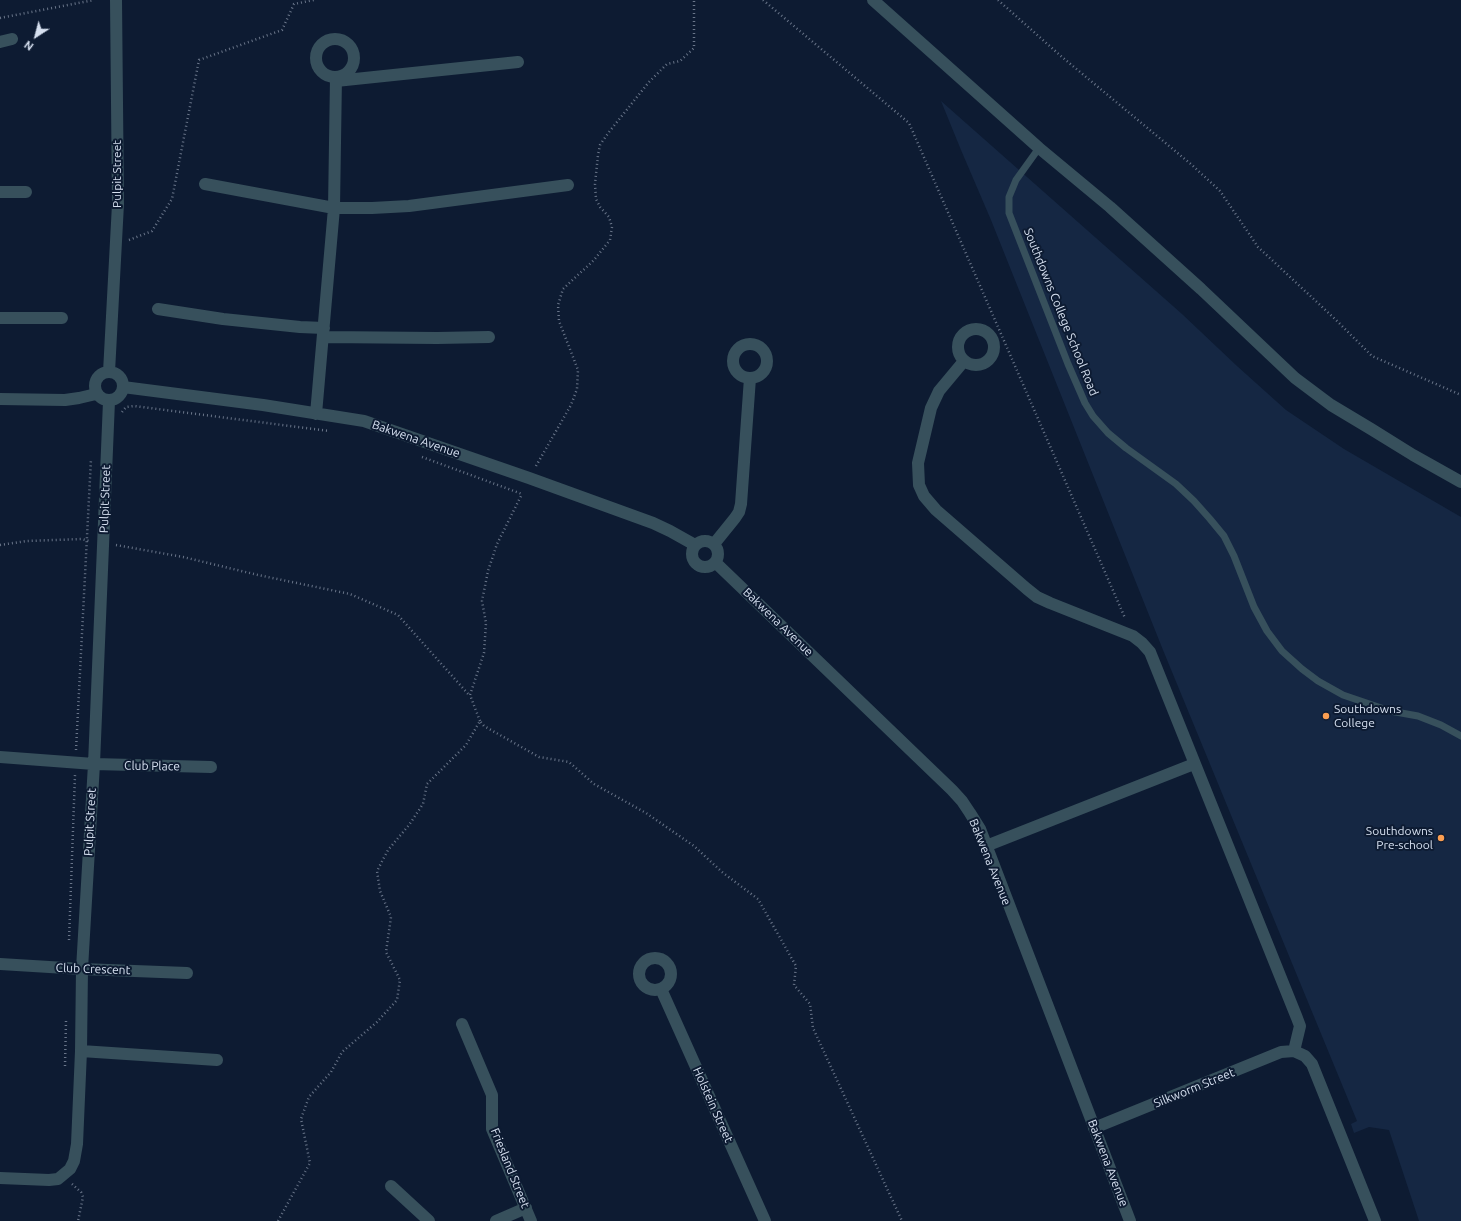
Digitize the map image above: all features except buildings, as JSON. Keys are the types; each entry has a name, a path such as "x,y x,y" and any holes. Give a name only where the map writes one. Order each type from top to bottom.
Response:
{"street":[{"name":"Pulpit Street","path":"109,372 118,204 116,0"},
{"path":"873,0 1039,148 1110,207 1201,289 1295,378 1331,405 1413,456 1461,482"},
{"path":"0,42 12,39"},
{"path":"316,414 334,208 336,79 518,62"},
{"path":"205,184 334,208 409,206 568,185"},
{"path":"0,192 26,192"},
{"path":"158,309 223,319 300,327 323,333 437,338 490,336"},
{"path":"0,318 62,318"},
{"path":"964,361 939,391 931,408 918,463 918,480 924,496 936,510 1037,597 1133,636 1150,652 1300,1026 1294,1051 1306,1056 1312,1064 1375,1221"},
{"path":"109,372 113,372 122,379 123,387 119,397 109,401 102,399 96,394 94,386 96,379 102,374 109,372"},
{"path":"714,544 735,518 739,512 741,504 750,378"},
{"name":"Bakwena Avenue","path":"123,387 263,405 364,422 529,478 653,523 695,545"},
{"path":"0,399 70,400 96,394"},
{"name":"Pulpit Street","path":"63,1176 70,1169 74,1161 79,1122 82,1051 82,969 94,764 109,401"},
{"path":"705,540 714,544 719,553 716,563 708,567 701,567 695,563 692,554 695,545 698,542 705,540"},
{"name":"Bakwena Avenue","path":"716,563 952,790 970,813 980,830 1130,1221"},
{"path":"0,757 94,764"},
{"name":"Club Place","path":"94,764 211,767"},
{"path":"986,846 1194,764"},
{"name":"Club Crescent","path":"0,964 187,973"},
{"name":"Holstein Street","path":"661,989 765,1221"},
{"name":"Friesland Street","path":"462,1024 492,1095 492,1129 531,1221"},
{"path":"82,1051 217,1060"},
{"name":"Silkworm Street","path":"1094,1128 1281,1052 1294,1051"},
{"path":"0,1178 49,1180 58,1179 63,1176"},
{"path":"391,1186 429,1221"},
{"path":"496,1221 526,1208"}],"lane":[{"name":"Southdowns College School Road","path":"1039,148 1016,180 1009,197 1009,213 1068,364 1085,403 1093,416 1108,433 1126,448 1185,492 1210,519 1224,536 1231,549 1254,607 1268,631 1282,650 1302,669 1318,681 1343,695 1390,711 1418,716 1441,725 1461,736"}],"path":[{"path":"0,18 94,0"},
{"path":"116,246 152,231 172,199 199,60 282,30 294,4 314,0"},
{"path":"470,695 484,654 486,623 482,601 488,571 497,544 529,478 571,405 577,389 578,370 559,321 558,306 563,289 594,260 610,240 612,227 609,217 600,207 596,199 595,184 600,145 649,82 667,64 680,61 694,48 694,0"},
{"path":"763,0 909,123 1133,636"},
{"path":"998,0 1220,191 1258,247 1335,318 1372,356 1461,395"},
{"path":"121,413 126,407 134,406 333,431"},
{"path":"68,945 92,456"},
{"path":"420,456 522,494"},
{"path":"0,545 27,541 82,539 126,546 350,594 398,615 470,695 480,721 484,726 539,756 569,762 594,784 646,813 694,846 722,872 758,899 796,966 794,985 810,1004 813,1028 902,1221"},
{"path":"278,1221 310,1163 301,1119 309,1097 331,1072 342,1052 377,1022 397,1000 400,980 386,952 391,917 380,891 377,871 388,850 409,825 423,804 426,784 466,745 480,721"},
{"path":"65,1072 66,1016"},
{"path":"63,1176 81,1192 83,1197 78,1221"}],"shaded area":[{"name":"Southdowns College","path":"941,101 1182,314 1286,410 1344,449 1461,517 1461,1221 1419,1221 1389,1130 1369,1127 1354,1133 1351,1124 1357,1121 1163,650 991,220"}],"place":[{"name":"Southdowns College","path":"1326,716"},
{"name":"Southdowns Pre-school","path":"1441,838"}]}
